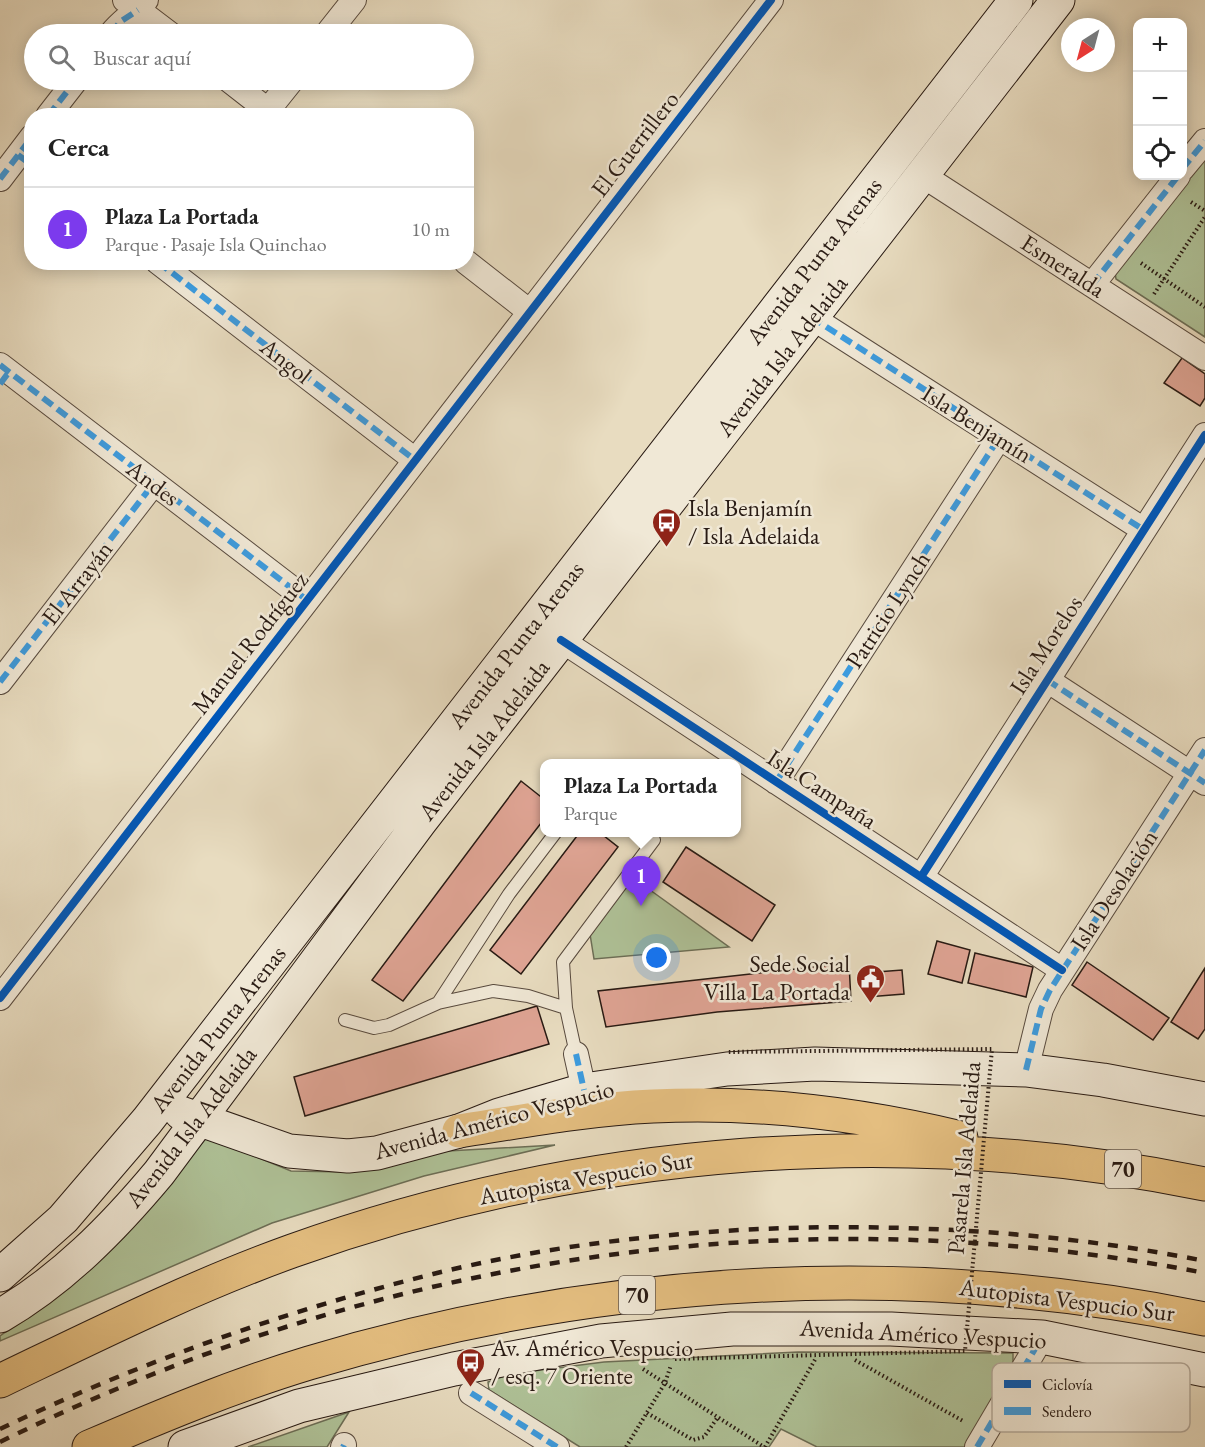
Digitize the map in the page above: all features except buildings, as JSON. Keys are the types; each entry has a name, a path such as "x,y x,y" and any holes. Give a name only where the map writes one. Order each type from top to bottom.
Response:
{"highway":[{"path":"459,1131 595,1110 710,1105 871,1119 921,1128 1041,1157"},
{"name":"Autopista Vespucio Sur","path":"0,1381 140,1314 290,1252 359,1228 500,1189 630,1166 865,1149 1041,1157 1205,1184"},
{"name":"Autopista Vespucio Sur","path":"89,1447 234,1388 381,1343 518,1312 669,1291 830,1281 934,1284 1069,1295 1126,1303 1205,1319"}],"main road":[{"name":"Avenida Punta Arenas","path":"0,1275 63,1219 147,1121 1016,0"},
{"name":"Avenida Isla Adelaida","path":"0,1316 50,1282 115,1224 159,1173 420,822 1058,0"},
{"name":"Avenida Américo Vespucio","path":"147,1121 166,1113 176,1113 201,1118 267,1146 289,1152 330,1156 377,1152 459,1131 499,1114 584,1090 727,1069 804,1065 1026,1070 1202,1092"},
{"name":"Avenida Américo Vespucio","path":"185,1447 299,1406 454,1369 602,1341 732,1329 800,1328 972,1332 1041,1337 1170,1363"},
{"name":"Avenida Américo Vespucio","path":"1190,1367 1205,1370"}],"street":[{"path":"335,24 354,0"},
{"name":"El Guerrillero","path":"530,312 771,0"},
{"path":"118,24 136,3 159,24"},
{"path":"54,108 68,90"},
{"path":"242,90 265,108"},
{"path":"275,108 286,90"},
{"path":"1187,163 1205,141"},
{"path":"0,179 24,156"},
{"name":"Esmeralda","path":"922,175 1205,358"},
{"path":"1092,285 1175,180"},
{"path":"474,268 530,312"},
{"name":"Angol","path":"168,270 415,460"},
{"name":"Manuel Rodríguez","path":"1,994 530,312"},
{"name":"Isla Benjamín","path":"811,317 1144,530"},
{"name":"Andes","path":"3,373 154,483 307,600"},
{"name":"Isla Morelos","path":"921,877 1205,435"},
{"name":"Patricio Lynch","path":"776,782 999,438"},
{"name":"El Arrayán","path":"0,682 154,483"},
{"name":"Isla Campaña","path":"561,640 1062,970"},
{"path":"1047,680 1198,778"},
{"name":"Isla Desolación","path":"1026,1070 1041,1009 1062,970 1198,778 1205,750"},
{"path":"576,1054 584,1090"},
{"path":"1026,1363 1041,1337"},
{"path":"471,1393 557,1447"},
{"path":"981,1440 992,1421"}],"lane":[{"path":"438,1003 509,894 552,837"},
{"path":"576,1054 566,1008 563,962 654,840"},
{"path":"345,1020 374,1028 389,1025 438,1003 493,991 528,996 566,1008"}],"path":[{"path":"1162,300 1154,294 1205,217"},
{"path":"1120,249 1205,307"},
{"path":"834,1348 981,1440"},
{"path":"626,1447 665,1383 671,1366 671,1352"},
{"path":"640,1367 764,1447 819,1352"},
{"path":"647,1413 693,1440 704,1437 718,1417"}],"green space":[{"path":"1205,148 1205,337 1116,279 1114,265 1180,180 1187,180 1187,171"},
{"path":"632,877 729,947 594,959 590,934"},
{"path":"207,1137 291,1171 346,1172 412,1153 555,1145 424,1176 272,1223 0,1341 0,1336 54,1298 124,1237"},
{"path":"798,1352 1013,1353 1013,1363 992,1363 992,1407 968,1447 817,1447 781,1429 769,1447 580,1447 489,1390 488,1382 510,1374 604,1362"},
{"path":"349,1412 327,1447 248,1447"}],"railway":[{"path":"0,1429 105,1382 159,1361 322,1305 433,1274 524,1255 620,1240 718,1231 818,1227 918,1228 1016,1234 1113,1245 1205,1261"},
{"path":"0,1442 143,1378 289,1326 438,1286 589,1258 741,1242 895,1240 1050,1250 1205,1273"}],"marked path":[{"path":"118,24 138,10"},
{"path":"54,108 68,90"},
{"path":"1187,163 1205,141"},
{"path":"0,179 24,148"},
{"path":"18,155 24,159"},
{"path":"1092,285 1175,180"},
{"path":"168,270 415,460"},
{"path":"811,317 1144,530"},
{"path":"0,365 307,600"},
{"path":"0,384 9,372"},
{"path":"776,782 999,438"},
{"path":"0,682 154,483"},
{"path":"1047,680 1205,783"},
{"path":"1026,1070 1041,1009 1050,990 1205,750"},
{"path":"576,1054 584,1090"},
{"path":"1027,1363 1042,1337"},
{"path":"471,1393 557,1447"},
{"path":"977,1447 992,1422"}],"cycle path":[{"path":"0,998 771,0"},
{"path":"921,877 1205,435"},
{"path":"561,640 1062,970"}],"place":[{"name":"Isla Benjamín / Isla Adelaida","path":"667,548"},
{"name":"Plaza La Portada","path":"641,906"},
{"name":"Sede Social Villa La Portada","path":"871,1004"},
{"name":"Av. Américo Vespucio / esq. 7 Oriente","path":"470,1388"}]}
